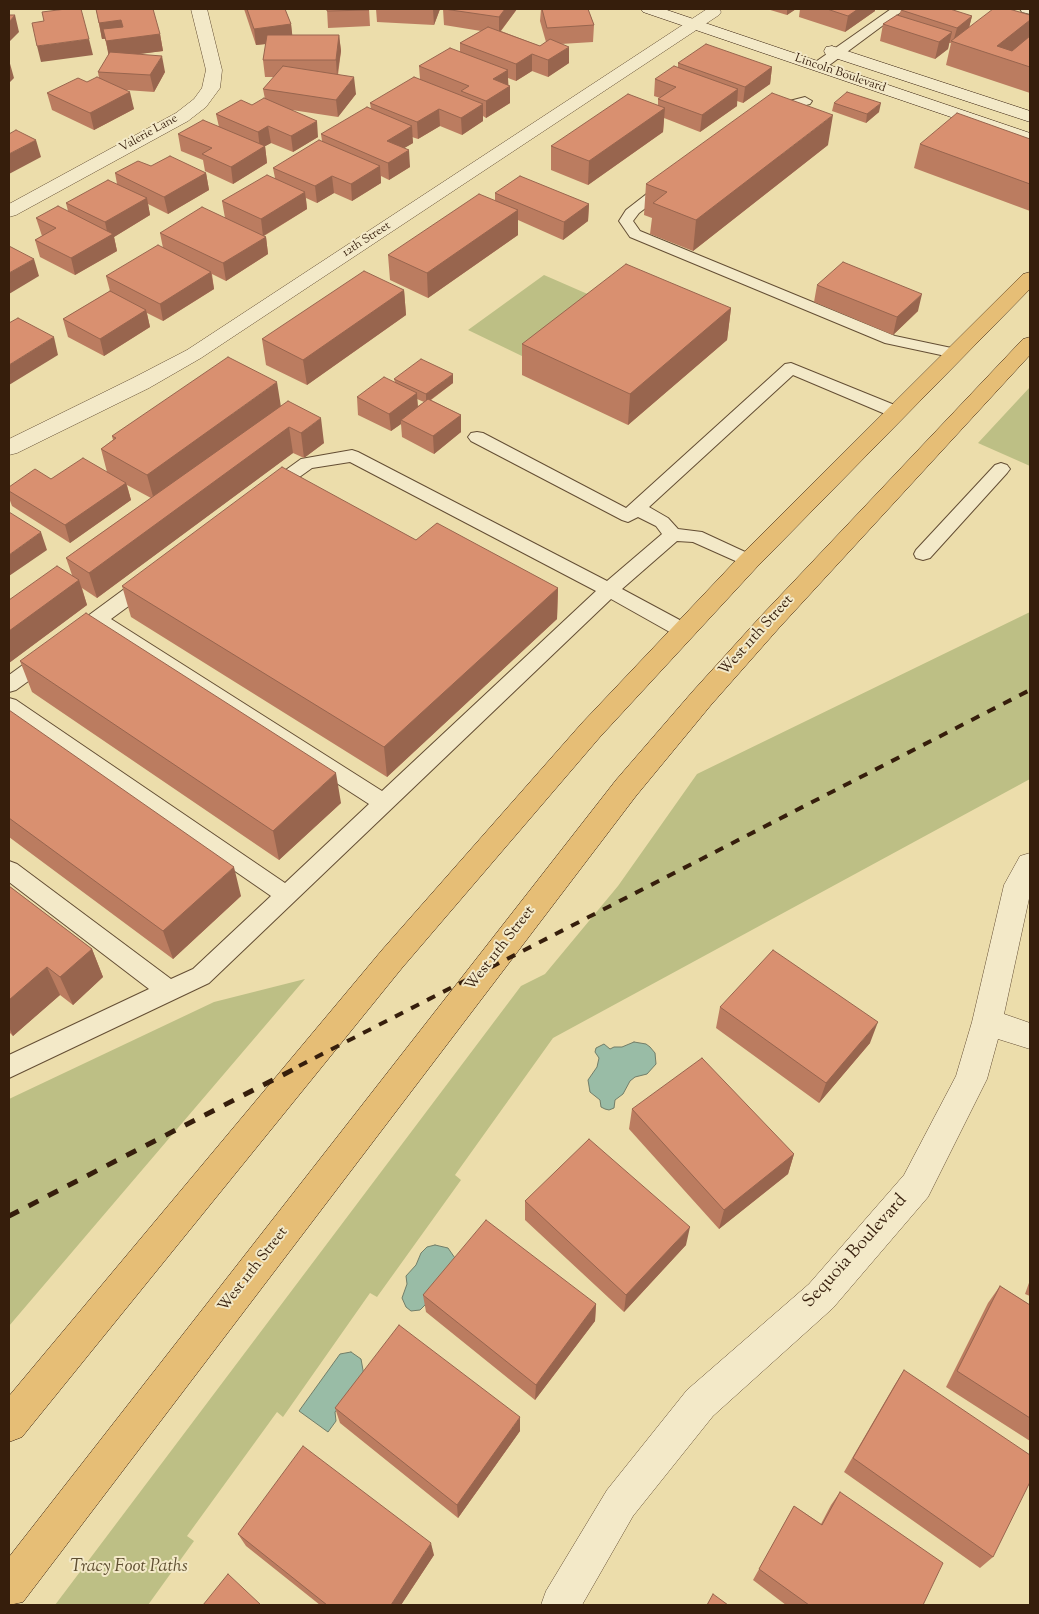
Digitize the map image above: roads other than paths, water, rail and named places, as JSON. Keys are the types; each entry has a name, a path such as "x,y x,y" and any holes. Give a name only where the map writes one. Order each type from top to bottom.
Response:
{"main road":[{"path":"9,1424 405,945 591,730 682,630 749,561 1030,278"},
{"name":"West 11th Street","path":"9,1588 626,788 702,698 770,622 1030,342"}],"street":[{"name":"Valerie Lane","path":"9,211 182,116 200,103 211,88 214,70 199,9"},
{"name":"Lincoln Boulevard","path":"649,9 711,15 818,66 1028,136"},
{"name":"12th Street","path":"9,448 141,383 194,354 711,15"},
{"name":"Lincoln Boulevard","path":"820,47 1030,116"},
{"name":"Sequoia Boulevard","path":"560,1605 620,1503 700,1403 821,1296 916,1186 971,1079 987,1022 1018,885 1030,864"},
{"path":"987,1022 1030,1036"}],"lane":[{"path":"818,66 899,9"},
{"path":"1026,9 1030,10"},
{"path":"756,121 772,110 805,101"},
{"path":"679,176 633,210 626,220 635,234 891,340 955,353"},
{"path":"477,437 628,516 791,368 896,412"},
{"path":"260,498 307,463 352,456 682,630"},
{"path":"923,554 1001,469"},
{"path":"637,508 662,522 673,535"},
{"path":"9,1067 201,976 609,590 673,535 696,536 749,561"},
{"path":"9,686 159,573"},
{"path":"97,619 384,802"},
{"path":"9,705 286,895"},
{"path":"9,870 169,991"}],"railway":[{"path":"299,1066 1030,690"},
{"path":"9,1216 302,1065"}],"park label":[{"name":"Tracy Foot Paths","path":"129,1568"}]}
